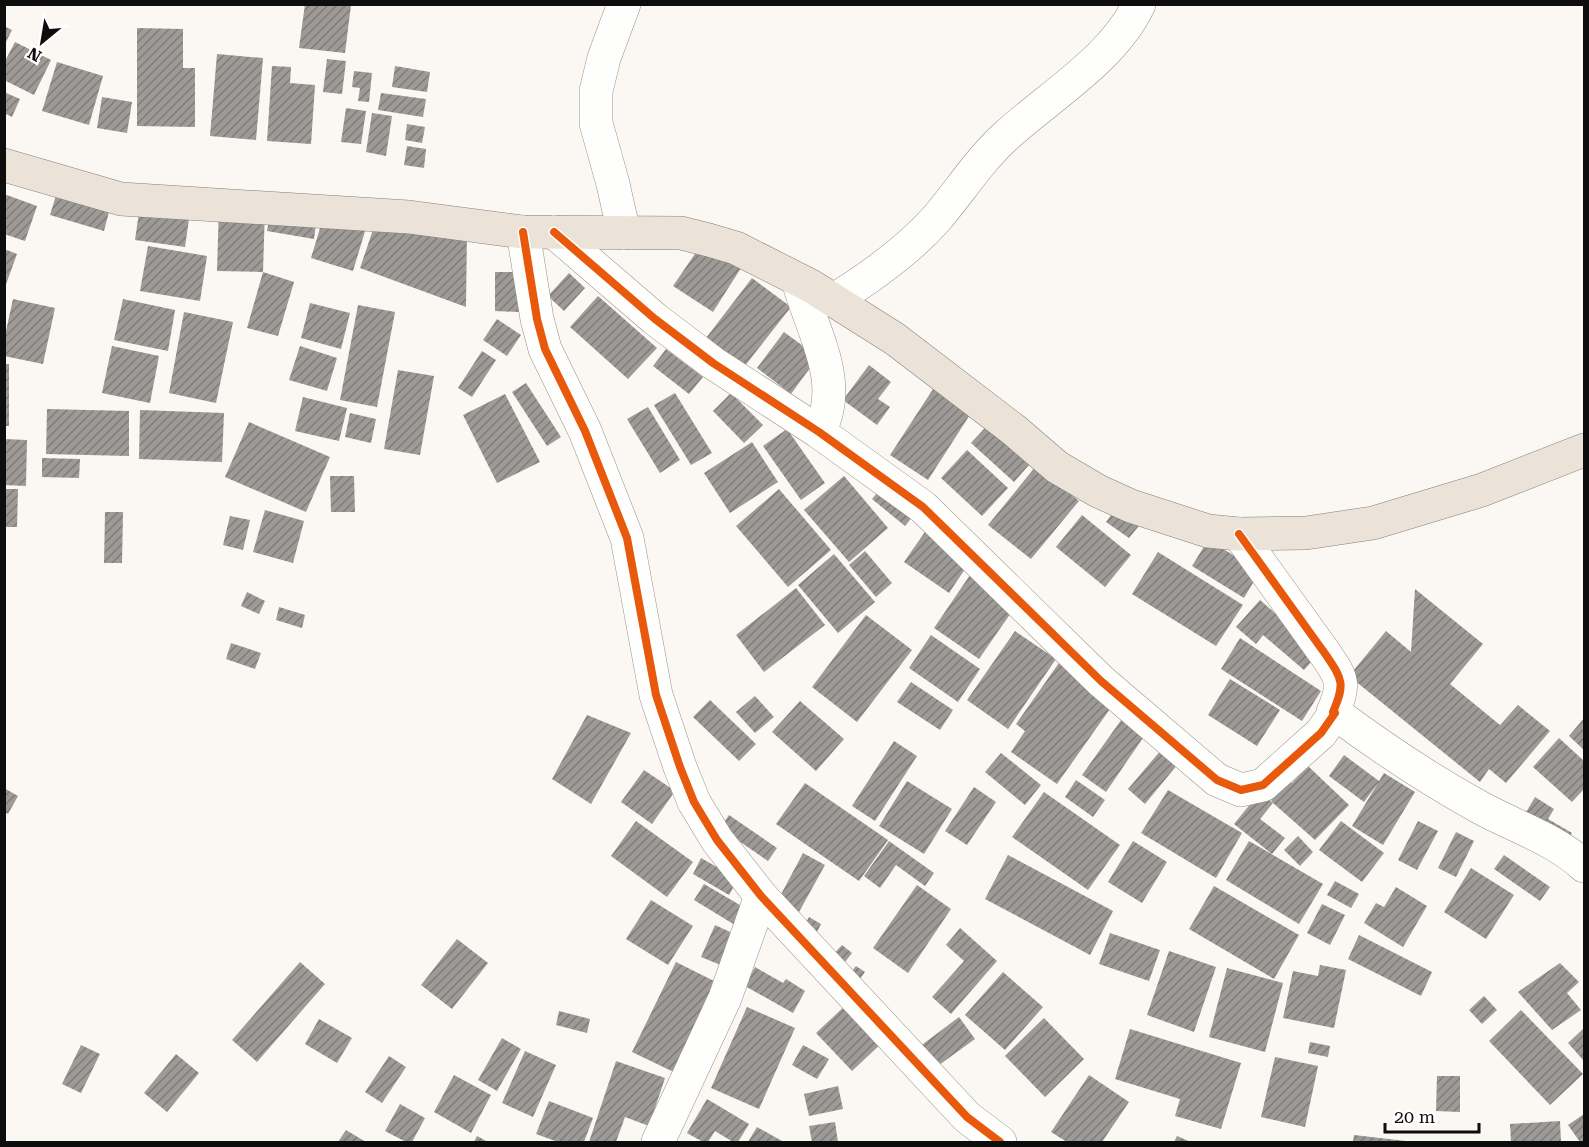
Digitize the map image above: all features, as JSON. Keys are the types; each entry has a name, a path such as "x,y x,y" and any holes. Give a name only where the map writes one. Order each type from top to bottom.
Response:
{"main road":[{"path":"4,165 122,199 409,217 539,232 681,233 736,248 834,300 935,369 1057,467 1098,491 1131,506 1208,531 1239,534 1306,533 1373,524 1482,490 1584,450"}],"street":[{"path":"624,4 604,58 596,91 596,123 624,233"},
{"path":"834,300 893,260 936,219 1006,135 1089,66 1116,39 1139,4"},
{"path":"539,232 713,363 819,432 923,507 1101,681 1217,780 1241,790 1263,785 1321,733 1335,713 1333,712 1342,690 1340,675 1239,534"},
{"path":"539,232 537,319 546,349 585,431 627,538 656,695 694,802 717,840 761,896 966,1118 1000,1143"},
{"path":"798,280 830,381 828,411 819,432"},
{"path":"1335,713 1418,772 1487,812 1548,840 1584,866"},
{"path":"658,1143 725,998 761,896"}],"building":[{"path":"305,4 351,5 345,53 299,48"},
{"path":"4,26 12,30 4,46"},
{"path":"137,28 183,29 183,68 195,68 195,127 137,126"},
{"path":"15,42 51,60 34,95 4,80 4,63"},
{"path":"217,54 263,58 256,140 210,136"},
{"path":"327,59 346,61 342,94 323,92"},
{"path":"57,62 103,76 89,125 42,111"},
{"path":"272,66 291,67 290,83 315,85 311,144 267,141"},
{"path":"395,66 430,72 427,92 392,87"},
{"path":"354,71 372,73 369,102 358,101 360,88 352,87"},
{"path":"4,92 20,99 12,117 4,113"},
{"path":"381,93 426,99 423,117 378,110"},
{"path":"102,97 132,102 127,133 97,128"},
{"path":"346,108 366,111 361,144 341,142"},
{"path":"372,113 392,116 386,156 366,152"},
{"path":"407,124 425,127 422,143 405,140"},
{"path":"407,146 426,149 424,168 404,165"},
{"path":"57,192 110,208 104,231 50,215"},
{"path":"4,194 37,206 25,241 4,234"},
{"path":"140,205 190,212 185,247 135,240"},
{"path":"219,206 265,208 263,272 217,271"},
{"path":"324,215 366,228 353,271 311,258"},
{"path":"270,216 316,224 314,239 267,231"},
{"path":"376,221 467,231 466,307 360,268"},
{"path":"701,245 741,268 713,312 673,286"},
{"path":"148,246 207,256 200,301 140,291"},
{"path":"4,249 17,254 5,287 4,287"},
{"path":"263,272 294,282 278,336 247,328"},
{"path":"495,272 519,272 519,312 495,311"},
{"path":"569,273 585,288 564,311 548,296"},
{"path":"752,278 791,307 744,367 706,338"},
{"path":"598,296 657,348 628,379 570,327"},
{"path":"13,299 55,308 43,364 4,356 4,340"},
{"path":"123,299 175,310 168,351 114,340"},
{"path":"310,303 350,313 341,349 301,338"},
{"path":"358,305 395,312 377,407 340,400"},
{"path":"184,312 233,322 216,403 169,393"},
{"path":"497,319 521,335 507,356 483,340"},
{"path":"784,332 818,357 791,394 757,368"},
{"path":"112,346 159,356 150,403 102,393"},
{"path":"300,346 337,358 327,391 289,380"},
{"path":"666,349 703,377 689,394 653,366"},
{"path":"482,351 496,360 472,397 458,388"},
{"path":"4,364 9,364 9,426 4,426"},
{"path":"869,365 891,382 878,399 890,407 877,425 843,400"},
{"path":"398,370 434,376 420,455 384,449"},
{"path":"526,383 561,437 547,446 512,392"},
{"path":"935,386 973,410 928,480 890,455"},
{"path":"675,393 712,453 691,465 654,405"},
{"path":"731,393 763,425 744,443 713,411"},
{"path":"505,394 540,462 497,483 463,415"},
{"path":"303,397 347,408 339,441 295,431"},
{"path":"648,407 680,460 660,473 627,419"},
{"path":"47,409 129,411 129,456 46,454"},
{"path":"140,410 224,413 222,462 139,459"},
{"path":"350,413 376,419 371,443 345,437"},
{"path":"993,419 1036,457 1014,482 971,443"},
{"path":"249,422 330,457 306,512 225,477"},
{"path":"787,429 825,483 801,500 763,446"},
{"path":"4,439 27,440 26,486 4,485"},
{"path":"752,442 778,482 730,513 704,473"},
{"path":"967,450 1008,488 982,516 941,478"},
{"path":"42,458 80,459 79,478 42,477"},
{"path":"1036,466 1079,501 1031,559 988,525"},
{"path":"330,476 354,476 355,512 331,512"},
{"path":"844,476 888,528 849,562 804,510"},
{"path":"883,486 916,512 905,526 872,499"},
{"path":"4,489 18,489 17,527 4,527"},
{"path":"779,489 831,550 788,587 736,526"},
{"path":"1120,503 1143,521 1129,538 1106,522"},
{"path":"265,510 304,521 293,563 253,552"},
{"path":"105,512 123,512 122,563 104,563"},
{"path":"1082,515 1131,555 1105,587 1056,547"},
{"path":"230,516 250,520 243,550 223,545"},
{"path":"927,529 971,560 949,593 904,562"},
{"path":"1208,540 1260,571 1244,598 1192,566"},
{"path":"865,551 892,583 876,597 849,565"},
{"path":"1158,552 1243,605 1216,646 1132,594"},
{"path":"834,554 875,602 838,633 798,585"},
{"path":"970,575 1015,607 979,659 934,628"},
{"path":"796,588 825,625 764,672 736,635"},
{"path":"1415,589 1483,644 1450,684 1500,725 1518,705 1550,731 1506,783 1489,769 1480,782 1349,676 1386,631 1411,652"},
{"path":"247,592 265,601 259,614 241,606"},
{"path":"1260,600 1320,652 1304,670 1263,635 1256,644 1236,627"},
{"path":"279,607 305,615 302,628 276,620"},
{"path":"866,615 912,650 857,722 812,687"},
{"path":"1015,631 1056,659 1008,729 967,700"},
{"path":"931,635 980,669 958,702 909,668"},
{"path":"1240,638 1321,691 1302,721 1221,669"},
{"path":"231,643 261,653 255,669 226,659"},
{"path":"1061,660 1117,699 1057,784 1011,752 1025,731 1016,724"},
{"path":"1230,679 1280,710 1257,746 1208,715"},
{"path":"911,682 953,710 940,730 897,702"},
{"path":"755,696 774,717 755,733 736,712"},
{"path":"710,700 756,744 739,761 693,717"},
{"path":"800,701 844,739 816,771 772,732"},
{"path":"587,715 631,733 591,804 552,779"},
{"path":"1124,716 1147,732 1106,792 1082,775"},
{"path":"1584,718 1584,750 1569,736"},
{"path":"1559,738 1584,761 1584,789 1572,802 1533,767"},
{"path":"894,741 917,756 875,821 852,806"},
{"path":"1161,750 1178,764 1145,804 1128,789"},
{"path":"1001,753 1041,785 1025,805 985,772"},
{"path":"1344,755 1379,781 1384,773 1415,792 1383,845 1352,826 1378,783 1364,802 1329,776"},
{"path":"1308,766 1349,805 1315,840 1273,803 1267,794 1284,775 1292,783"},
{"path":"644,770 675,791 652,824 621,802"},
{"path":"1076,780 1105,800 1093,817 1065,797"},
{"path":"907,781 952,809 924,854 879,826"},
{"path":"805,783 888,840 859,881 776,824"},
{"path":"974,787 996,802 967,845 945,831"},
{"path":"4,788 18,796 8,814 4,812"},
{"path":"1168,790 1242,833 1216,878 1141,833"},
{"path":"1044,792 1120,845 1088,890 1012,837"},
{"path":"1260,792 1273,803 1260,819 1285,838 1272,854 1234,824"},
{"path":"1535,797 1554,809 1548,819 1572,833 1558,856 1515,831"},
{"path":"729,815 777,848 768,861 720,828"},
{"path":"636,821 693,862 667,897 611,856"},
{"path":"1341,821 1384,853 1362,882 1319,850"},
{"path":"1418,821 1438,831 1417,870 1398,860"},
{"path":"1456,832 1474,841 1456,877 1438,868"},
{"path":"1298,836 1313,852 1300,866 1284,850"},
{"path":"889,841 934,873 925,886 896,865 880,888 864,876"},
{"path":"1133,841 1167,862 1142,903 1108,882"},
{"path":"1249,841 1323,884 1299,924 1226,880"},
{"path":"803,853 825,865 799,912 778,900"},
{"path":"1008,855 1113,911 1090,955 985,899"},
{"path":"1504,855 1550,887 1540,901 1494,869"},
{"path":"701,858 738,879 729,895 693,874"},
{"path":"1471,868 1514,895 1486,939 1444,912"},
{"path":"1335,881 1359,894 1351,908 1327,895"},
{"path":"704,884 745,908 735,925 694,900"},
{"path":"917,885 951,909 908,973 873,948"},
{"path":"1214,886 1299,935 1274,979 1189,929"},
{"path":"1396,887 1427,906 1403,947 1364,923 1376,903 1384,907"},
{"path":"651,900 693,926 668,965 626,939"},
{"path":"1322,904 1345,915 1330,945 1307,933"},
{"path":"809,917 821,924 815,936 802,930"},
{"path":"715,925 741,937 728,968 701,957"},
{"path":"960,928 997,961 951,1014 932,997 964,961 946,945"},
{"path":"1110,933 1160,950 1149,981 1099,964"},
{"path":"1359,935 1432,972 1421,996 1348,959"},
{"path":"457,939 488,963 452,1009 421,985"},
{"path":"842,945 852,953 842,966 831,957"},
{"path":"1169,951 1216,967 1194,1032 1147,1015"},
{"path":"300,962 325,984 257,1062 232,1040"},
{"path":"676,962 728,988 684,1077 632,1052"},
{"path":"1560,963 1579,982 1567,993 1581,1010 1552,1030 1518,992"},
{"path":"1320,965 1346,970 1334,1028 1283,1018 1293,971 1318,976"},
{"path":"856,966 865,972 857,983 848,976"},
{"path":"755,967 783,983 786,979 805,991 793,1013 745,986"},
{"path":"1227,968 1283,983 1265,1052 1209,1037"},
{"path":"1003,972 1043,1007 1005,1050 965,1015"},
{"path":"1484,996 1497,1010 1482,1024 1469,1010"},
{"path":"847,1004 883,1042 852,1071 816,1033"},
{"path":"747,1007 795,1028 759,1109 711,1088"},
{"path":"1521,1010 1583,1074 1550,1105 1489,1041"},
{"path":"559,1011 590,1019 587,1033 556,1025"},
{"path":"959,1017 975,1039 935,1068 919,1047"},
{"path":"1044,1018 1084,1059 1045,1097 1005,1056"},
{"path":"319,1019 352,1038 337,1063 305,1044"},
{"path":"1584,1028 1584,1061 1568,1043"},
{"path":"1130,1029 1241,1063 1221,1129 1175,1116 1180,1099 1115,1079"},
{"path":"502,1038 521,1049 497,1091 478,1080"},
{"path":"1310,1042 1330,1046 1328,1057 1308,1053"},
{"path":"81,1045 100,1054 81,1093 62,1084"},
{"path":"803,1045 829,1059 817,1079 792,1065"},
{"path":"525,1051 556,1065 533,1117 502,1103"},
{"path":"176,1054 199,1073 167,1112 144,1093"},
{"path":"389,1056 406,1067 382,1103 365,1092"},
{"path":"1275,1057 1318,1066 1305,1127 1261,1117"},
{"path":"616,1061 665,1078 649,1126 625,1117 616,1142 589,1142"},
{"path":"454,1075 491,1095 471,1133 434,1112"},
{"path":"1089,1075 1129,1102 1102,1142 1067,1142 1051,1132"},
{"path":"1437,1076 1460,1076 1460,1112 1436,1111"},
{"path":"838,1086 843,1109 809,1116 804,1094"},
{"path":"707,1099 749,1124 738,1142 733,1142 715,1131 708,1142 703,1142 687,1133"},
{"path":"549,1101 593,1118 584,1142 558,1142 536,1134"},
{"path":"400,1104 425,1118 412,1142 406,1142 385,1131"},
{"path":"1584,1114 1584,1142 1580,1142 1568,1125"},
{"path":"1560,1121 1561,1142 1511,1142 1510,1124"},
{"path":"835,1122 838,1142 812,1142 809,1126"},
{"path":"757,1127 784,1142 748,1142"},
{"path":"346,1130 366,1142 338,1142"},
{"path":"1354,1135 1406,1141 1406,1142 1353,1142"},
{"path":"477,1136 488,1142 474,1142"},
{"path":"1177,1136 1191,1142 1174,1142"}],"cycle path":[{"path":"523,232 537,319 545,349 585,431 627,538 656,695 694,802 717,840 761,896 967,1117 1000,1142"},
{"path":"554,232 655,319 713,363 819,432 923,507 1101,681 1217,780 1241,790 1263,785 1321,733 1335,713 1333,712 1341,688 1339,677 1332,663 1239,534"}]}
